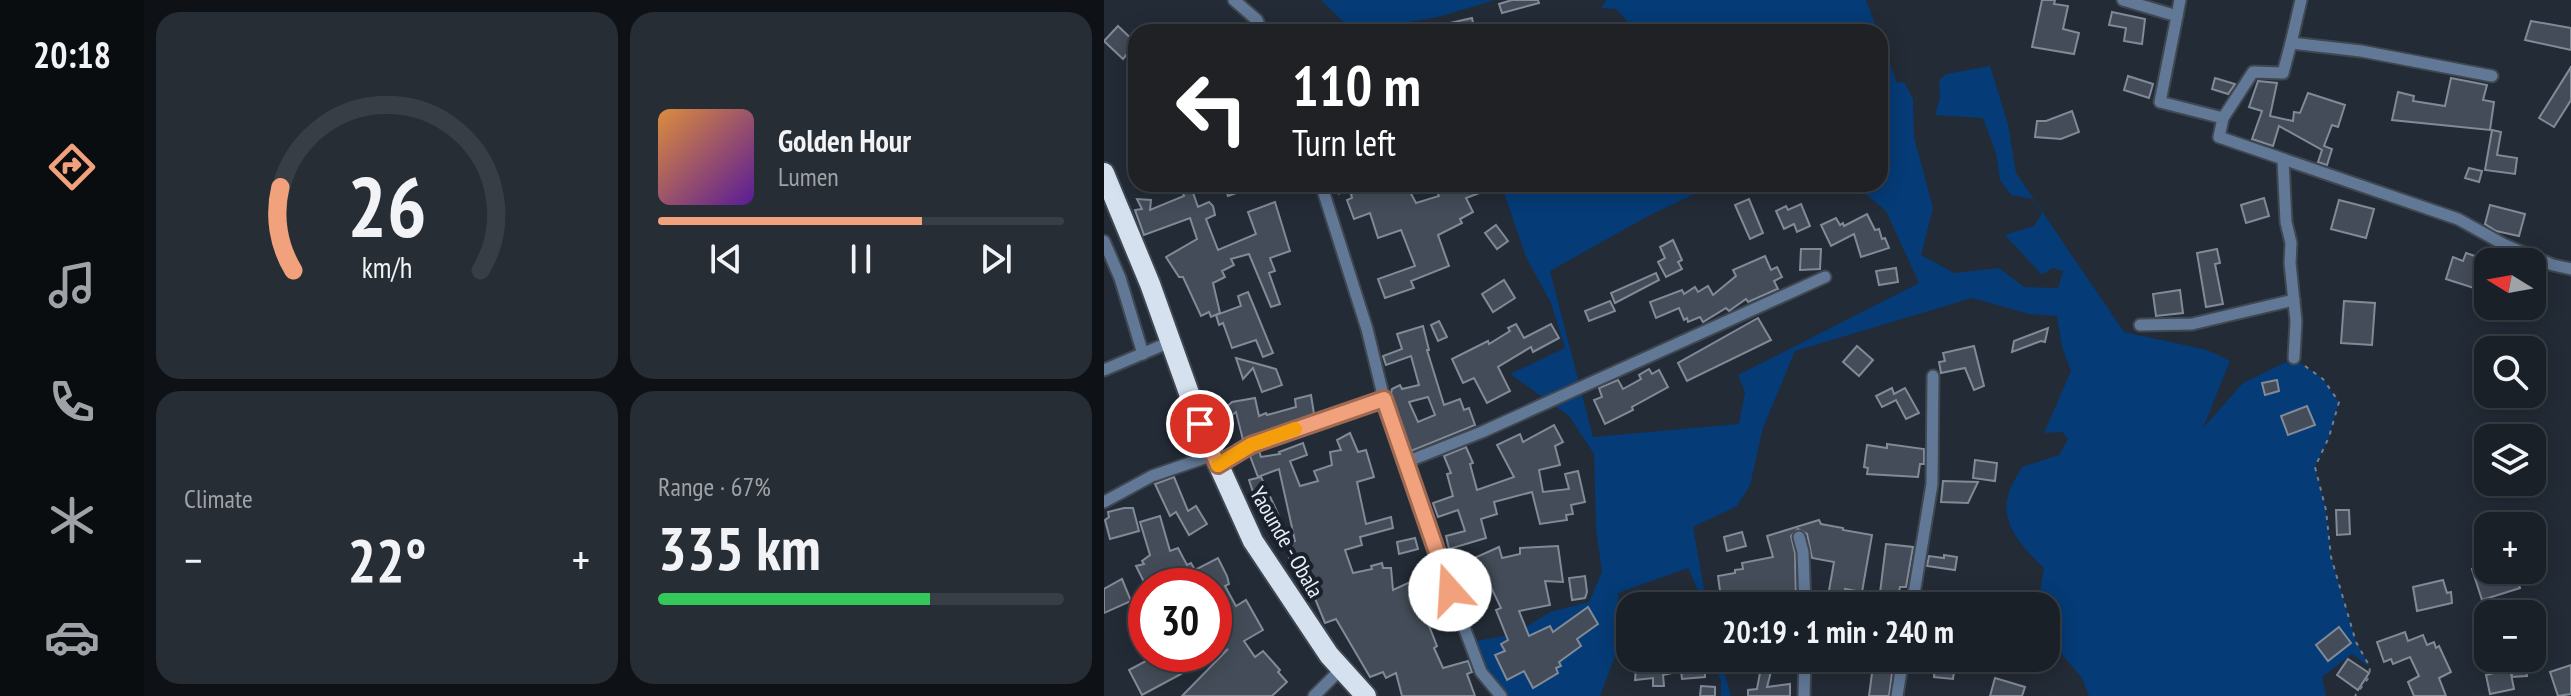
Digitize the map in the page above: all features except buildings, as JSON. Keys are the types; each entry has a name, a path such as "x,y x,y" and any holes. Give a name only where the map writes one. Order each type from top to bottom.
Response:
{"highway":[{"name":"Yaounde - Obala","path":"1104,173 1150,284 1216,460 1253,541 1340,670 1366,696"}],"street":[{"path":"1234,0 1259,24"},
{"path":"2123,0 2177,16"},
{"path":"2180,0 2160,102 2223,118"},
{"path":"2301,0 2283,73 2253,72 2223,118 2219,137 2458,219 2505,245 2571,269"},
{"path":"2291,43 2361,51 2492,76"},
{"path":"2283,160 2294,300 2294,358"},
{"path":"1324,192 1367,329 1384,399 1450,590 1481,672 1501,696"},
{"path":"1104,241 1120,278 1143,354"},
{"path":"1406,462 1482,432 1825,277"},
{"path":"2140,325 2192,324 2294,300"},
{"path":"1104,370 1170,342"},
{"path":"1914,592 1932,484 1933,376"},
{"path":"1104,502 1152,476 1216,460 1384,399"},
{"path":"1799,537 1803,552 1804,592"},
{"path":"1314,696 1340,670"},
{"path":"1804,696 1805,672"},
{"path":"1897,696 1901,672"}],"path":[{"path":"1326,199 1345,192"},
{"path":"2294,358 2323,379 2339,402 2329,437 2315,467 2326,510 2331,557 2356,642 2370,667 2369,677 2355,696"}],"shaded area":[{"path":"1321,0 1495,0 1438,17 1399,24 1346,24"},
{"path":"1606,0 1866,0 1875,24 1630,24 1616,9 1601,8"},
{"path":"1888,59 1897,83 1904,82 1913,99 1914,137 1933,208 1921,255 1954,273 1999,268 2024,287 2058,288 2063,271 2052,268 2042,275 2005,235 2034,226 2042,213 2033,199 2011,195 2000,180 1996,153 1983,118 1935,115 1940,98 1939,80 1946,74 1990,66 2008,124 2016,173 2124,332 2207,350 2230,361 2203,428 2243,383 2294,358 2323,379 2339,402 2329,437 2315,467 2326,510 2331,557 2356,642 2370,667 2352,654 2322,677 2326,696 2089,696 2082,678 2060,652 2060,592 2040,592 2044,568 2016,536 2006,507 2010,489 2022,467 2059,455 2068,439 2062,432 2044,433 2071,371 2062,347 2057,316 2029,314 1972,298 1795,351 1763,428 1750,485 1737,506 1693,527 1705,592 1699,592 1688,568 1616,592 1616,653 1600,696 1505,696 1487,681 1470,642 1515,634 1550,612 1589,602 1602,572 1596,529 1594,454 1569,416 1510,374 1565,348 1551,303 1526,257 1504,192 1698,192 1550,271 1593,437 1739,424 1745,392 1738,375 1919,283 1886,211 1863,192 1888,192"},
{"path":"1717,672 1724,672 1731,696 1721,696 1721,681"}],"slow traffic":[{"path":"1218,465 1251,445 1295,429"}],"route":[{"path":"1200,424 1218,465 1251,445 1384,399 1450,590"}]}
